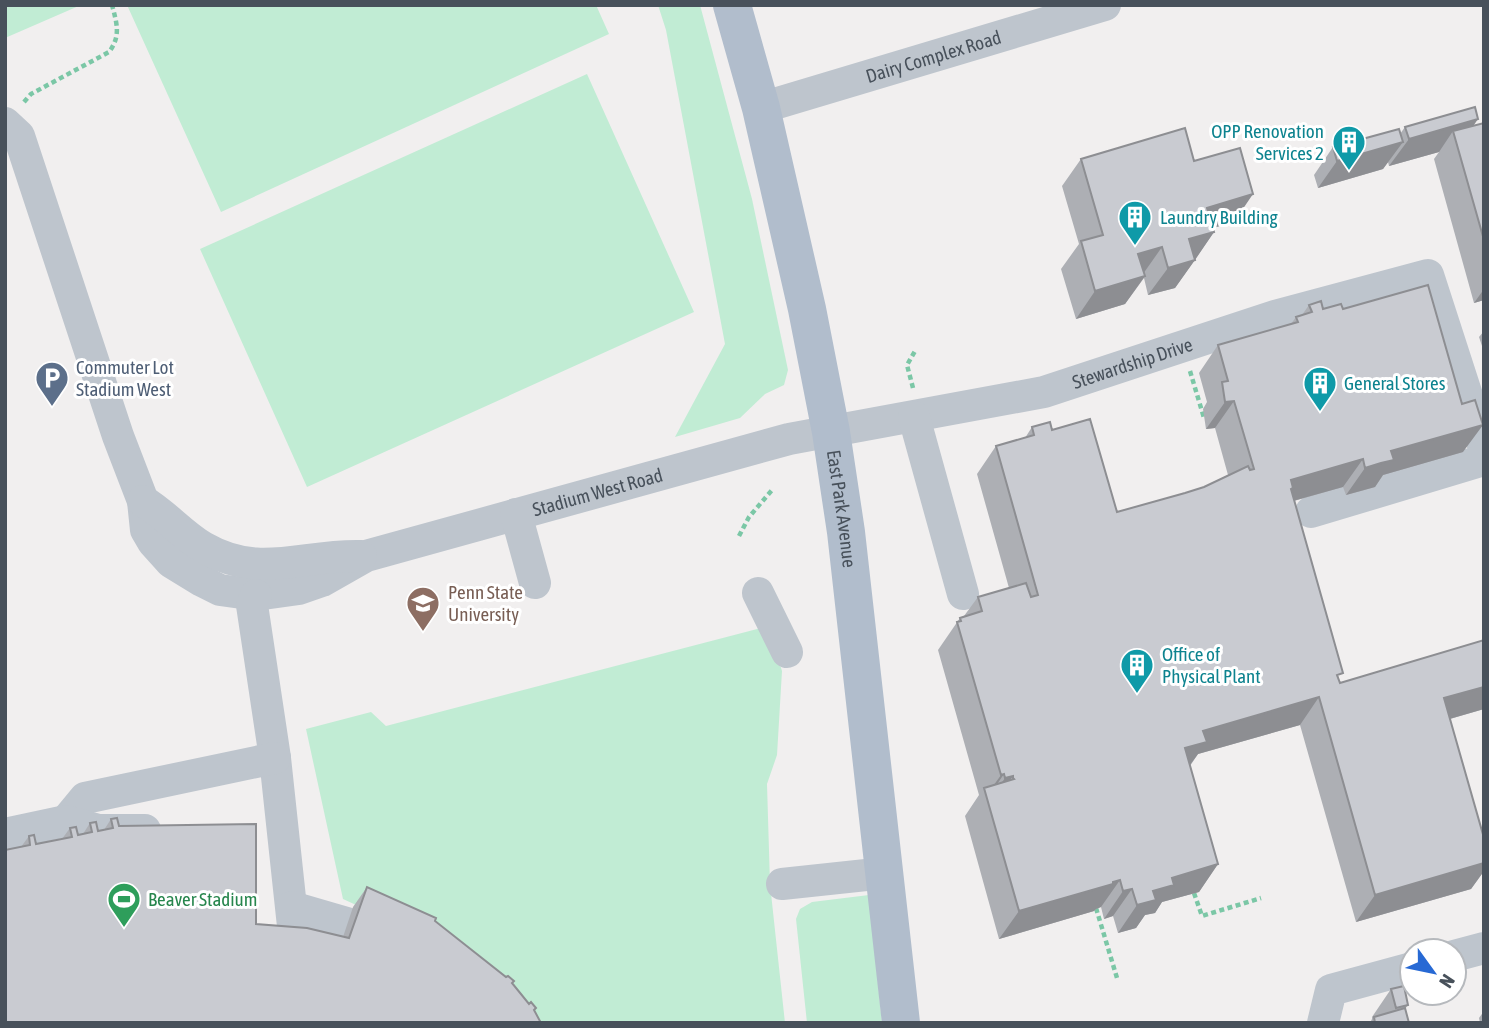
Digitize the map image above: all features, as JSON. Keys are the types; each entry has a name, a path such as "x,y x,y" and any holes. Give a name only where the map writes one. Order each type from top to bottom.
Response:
{"main road":[{"name":"East Park Avenue","path":"732,5 761,108 807,309 831,432 847,545 901,1023"}],"lane":[{"name":"Dairy Complex Road","path":"761,108 1105,5"},
{"path":"12,129 143,501 146,530 153,542 171,562 186,573 220,590 256,595 299,589 322,582 366,556"},
{"name":"Stewardship Drive","path":"831,432 914,403 1044,392 1275,316 1428,275 1484,448"},
{"path":"914,403 963,594"},
{"name":"Stadium West Road","path":"366,556 789,439 831,432"},
{"path":"1311,512 1484,460"},
{"path":"143,501 204,548 238,562 277,565 338,555 366,556"},
{"path":"516,514 535,583"},
{"path":"758,593 787,652"},
{"path":"256,595 253,605 275,758 270,830 292,907 293,948"},
{"path":"66,821 85,798 275,758"},
{"path":"5,834 66,821 98,830 177,830"},
{"path":"782,884 885,873"},
{"path":"292,907 348,923"},
{"path":"1322,1023 1331,990 1398,972"}],"path":[{"path":"12,129 23,104 31,94 109,52 118,33 112,5"},
{"path":"1178,348 1192,374 1204,418"},
{"path":"914,403 907,365 915,351"},
{"path":"739,536 748,517 772,491"},
{"path":"1194,893 1202,916 1261,898"},
{"path":"1096,908 1117,978"}],"green space":[{"path":"5,5 81,5 5,38"},
{"path":"127,5 596,5 609,34 221,212"},
{"path":"658,5 700,5 752,199 788,370 784,385 765,394 740,418 675,437 725,344 666,30"},
{"path":"587,74 694,312 307,487 200,249"},
{"path":"761,628 771,637 782,671 777,755 767,784 770,884 785,1023 531,1023 426,937 343,899 306,729 371,712 386,726"},
{"path":"869,895 882,1023 807,1023 796,919 800,909 812,902"}],"building":[{"path":"1475,107 1478,119 1409,139 1405,127"},
{"path":"1484,123 1484,240 1453,131"},
{"name":"Laundry Building","path":"1185,128 1194,161 1240,148 1253,194 1207,208 1214,232 1189,239 1195,260 1168,268 1162,247 1138,254 1145,276 1095,291 1081,241 1103,235 1081,159"},
{"path":"1399,129 1403,142 1337,161 1333,147"},
{"name":"Office of Physical Plant","path":"1428,285 1462,404 1475,400 1483,425 1391,451 1394,460 1365,468 1363,459 1291,480 1291,489 1343,673 1337,675 1340,683 1484,640 1484,687 1444,698 1484,838 1484,863 1375,895 1319,697 1203,731 1207,742 1185,748 1218,864 1172,878 1174,885 1153,891 1156,900 1137,905 1132,889 1123,891 1120,880 1019,911 984,788 1014,779 1013,776 1005,778 1004,774 1001,775 957,622 961,621 960,618 982,611 978,597 1026,583 1031,597 1038,595 996,446 1034,435 1032,427 1050,422 1052,430 1090,419 1117,512 1204,487 1248,466 1250,470 1254,469 1234,401 1225,402 1222,382 1228,381 1218,345 1298,322 1296,317 1312,312 1309,305 1321,301 1323,309 1341,304 1343,309"},
{"name":"Beaver Stadium","path":"117,818 119,826 256,824 256,924 307,928 349,938 367,887 436,918 435,921 514,981 512,983 529,1004 531,1002 536,1008 534,1010 541,1023 5,1023 5,850 30,845 29,836 34,835 36,844 72,837 70,828 76,827 78,835 92,832 90,823 96,822 98,831 113,828 111,819"},
{"path":"1398,987 1400,1007 1396,1008 1391,989"},
{"path":"1405,1008 1409,1023 1375,1023 1374,1017"}],"place":[{"name":"OPP Renovation Services 2","path":"1349,172"},
{"name":"Laundry Building","path":"1135,247"},
{"name":"Commuter Lot Stadium West","path":"52,408"},
{"name":"General Stores","path":"1320,413"},
{"name":"Penn State University","path":"423,633"},
{"name":"Office of Physical Plant","path":"1137,695"},
{"name":"Beaver Stadium","path":"124,929"}]}
